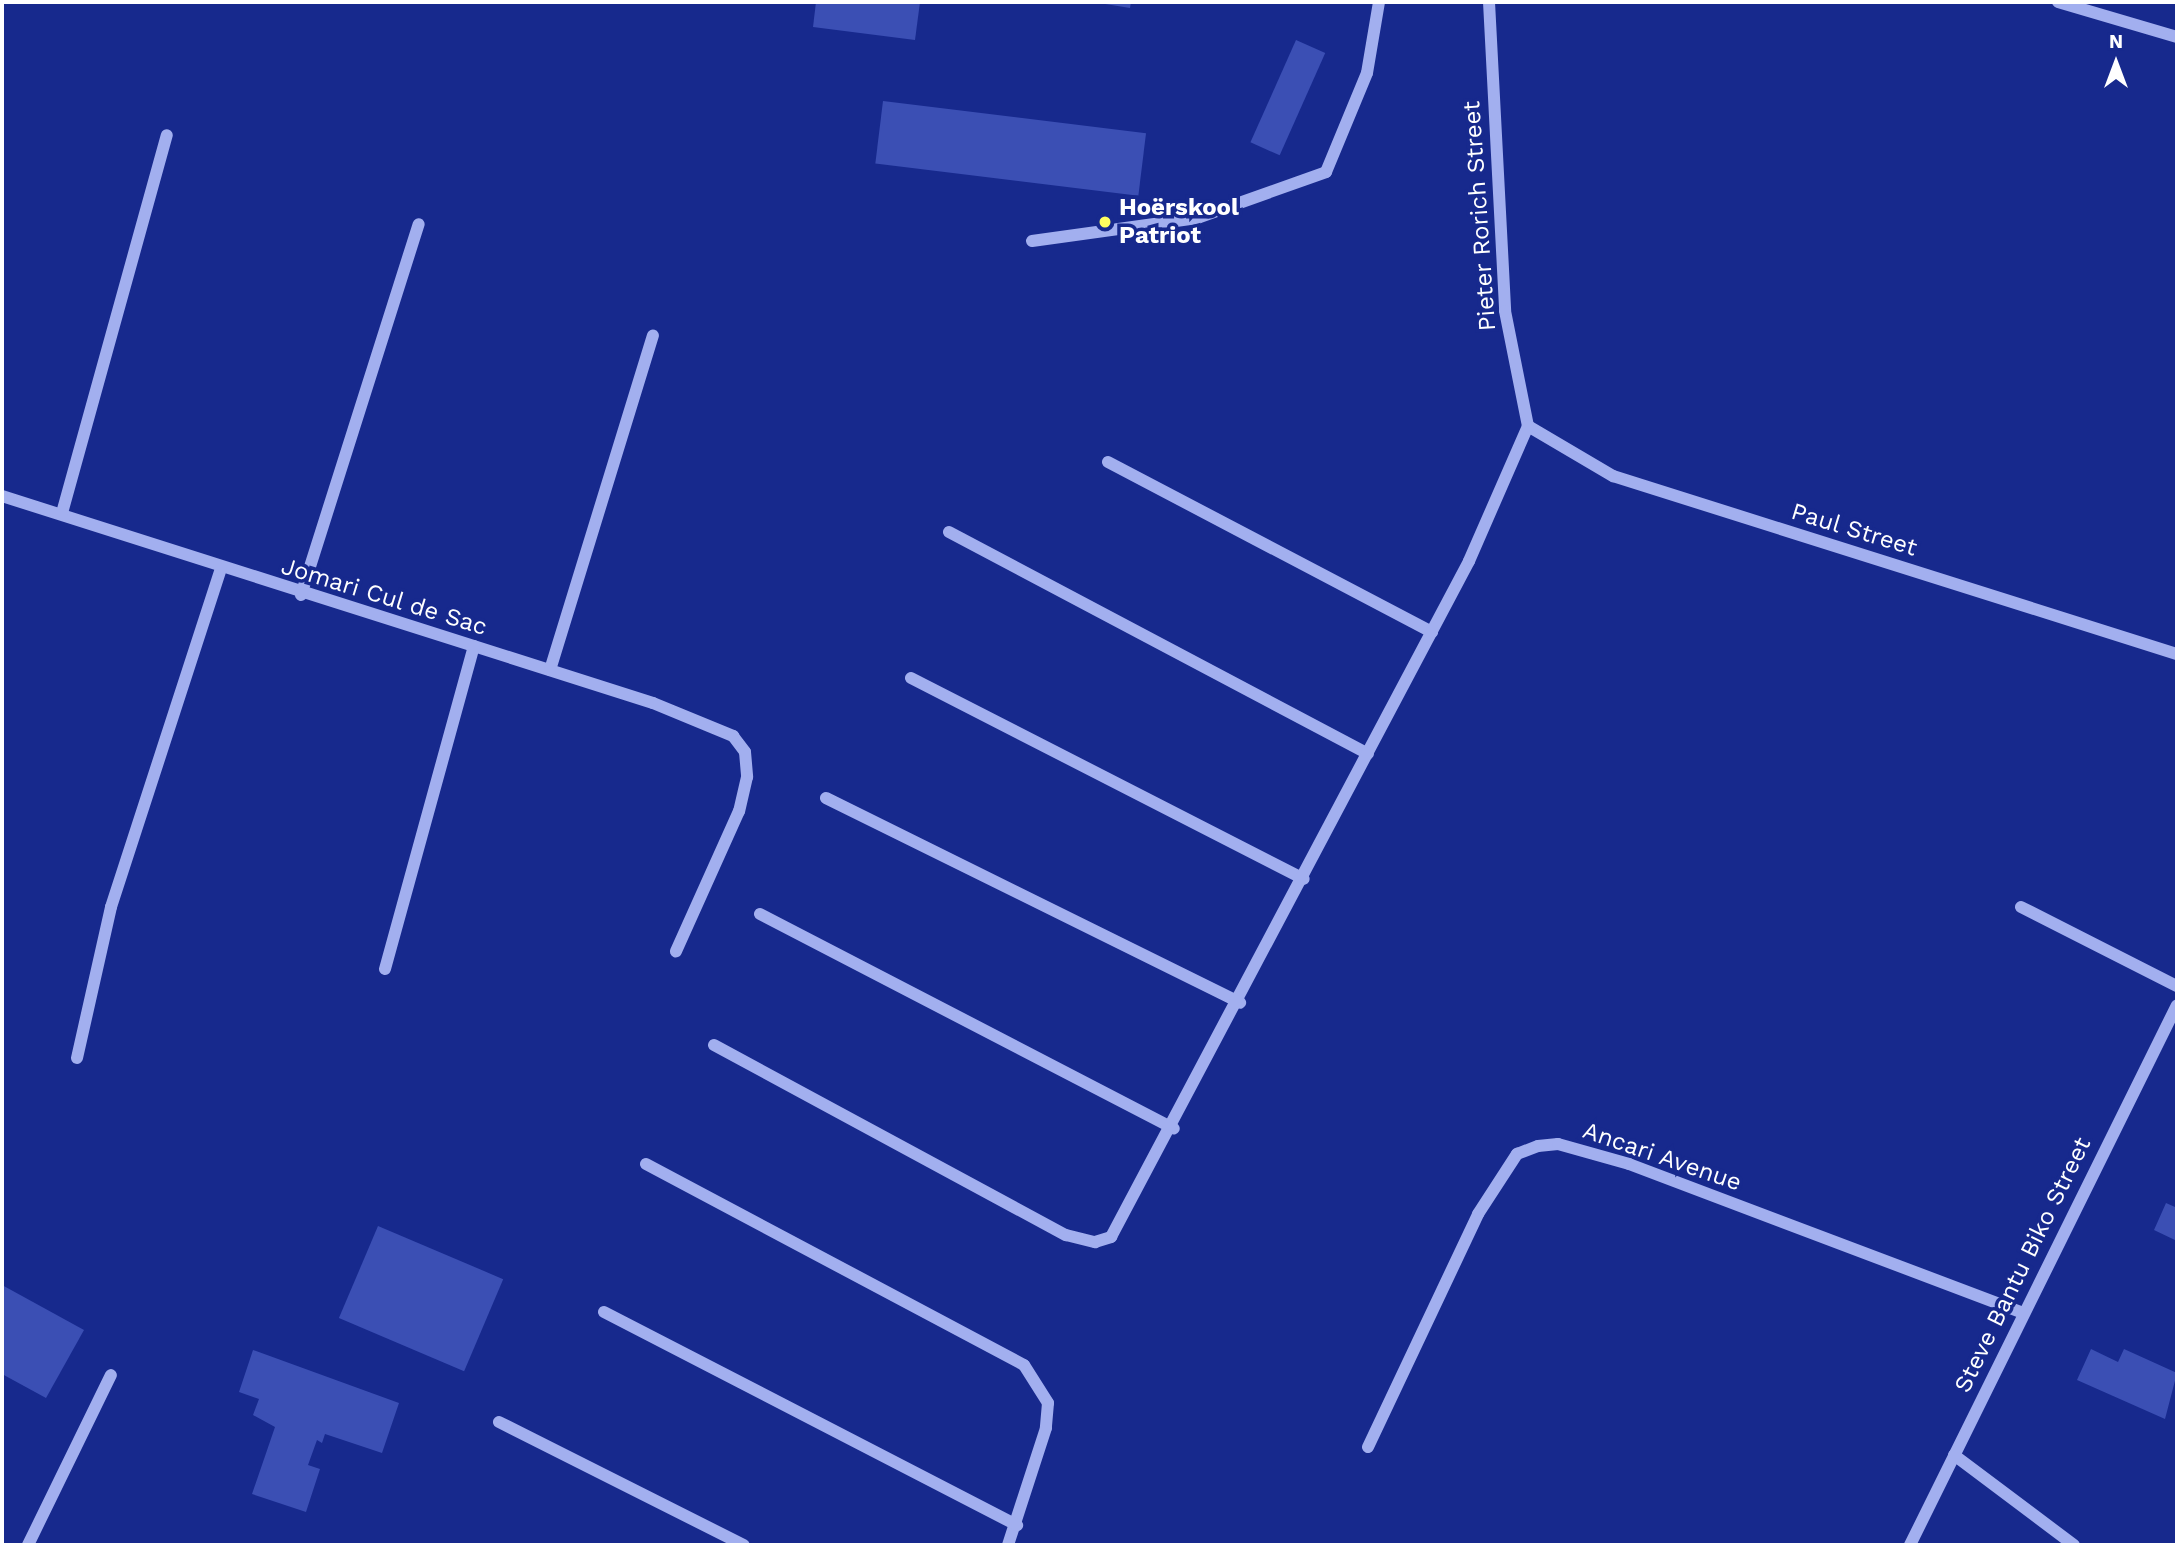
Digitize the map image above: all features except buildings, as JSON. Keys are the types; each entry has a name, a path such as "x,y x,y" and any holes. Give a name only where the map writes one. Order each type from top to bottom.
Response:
{"street":[{"path":"1032,241 1197,218 1326,172 1367,73 1379,2"},
{"name":"Pieter Rorich Street","path":"1489,2 1504,311 1528,426"},
{"path":"2058,2 2177,37"},
{"path":"62,513 167,135"},
{"path":"301,595 419,224"},
{"path":"550,670 653,335"},
{"path":"714,1045 1081,1240 1111,1237 1174,1129 1432,632 1528,426"},
{"name":"Paul Street","path":"1528,426 1613,476 2177,654"},
{"path":"1108,461 1432,632"},
{"name":"Jomari Cul de Sac","path":"2,496 62,513 301,595 550,670 703,722 733,736 745,752 739,811 676,951"},
{"path":"949,532 1368,754"},
{"path":"77,1058 111,907 220,569"},
{"path":"385,969 474,646"},
{"path":"911,678 1304,879"},
{"path":"827,798 1240,1003"},
{"path":"2021,907 2177,986"},
{"path":"760,914 1174,1129"},
{"name":"Steve Bantu Biko Street","path":"1910,1545 2021,1312 2177,1005"},
{"name":"Ancari Avenue","path":"1368,1447 1478,1214 1517,1154 1538,1146 1558,1144 1629,1164 2021,1312"},
{"path":"646,1164 1024,1365 1048,1403 1046,1428 1017,1525 1008,1545"},
{"path":"604,1312 1017,1525"},
{"path":"28,1545 111,1375"},
{"path":"499,1422 744,1545"},
{"path":"1954,1455 2074,1545"}],"place":[{"name":"Hoërskool Patriot","path":"1105,222"}]}
